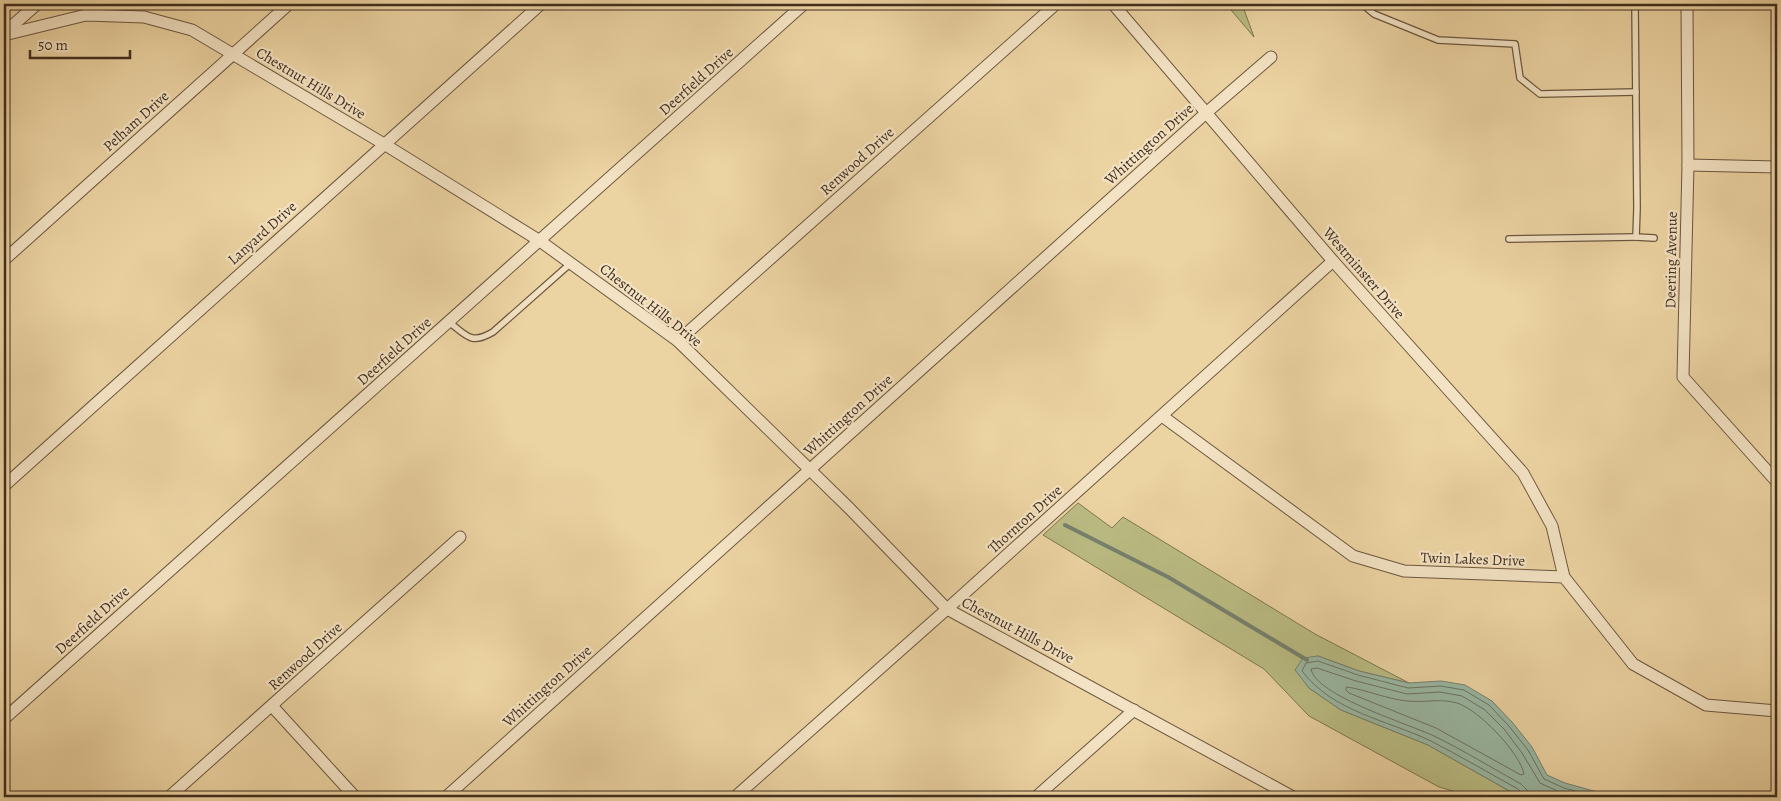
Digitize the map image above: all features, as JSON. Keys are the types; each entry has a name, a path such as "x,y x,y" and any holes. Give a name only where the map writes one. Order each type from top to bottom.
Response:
{"street":[{"path":"4,34 37,4"},
{"name":"Pelham Drive","path":"4,260 288,4"},
{"name":"Lanyard Drive","path":"4,486 541,4"},
{"name":"Deerfield Drive","path":"4,719 804,4"},
{"name":"Renwood Drive","path":"678,341 1056,4"},
{"name":"Westminster Drive","path":"1113,4 1334,261 1523,473 1552,526 1564,577"},
{"name":"Deering Avenue","path":"1687,4 1688,165 1683,377 1777,482"},
{"name":"Chestnut Hills Drive","path":"4,34 86,14 144,17 192,30 384,144 540,241 678,341 849,508 947,609 1293,797"},
{"name":"Whittington Drive","path":"446,797 1206,113 1271,57"},
{"path":"1688,165 1777,167"},
{"name":"Thornton Drive","path":"735,797 1334,261"},
{"name":"Twin Lakes Drive","path":"1162,416 1353,556 1404,571 1564,577"},
{"name":"Renwood Drive","path":"170,797 460,537"},
{"path":"1564,577 1633,664 1706,705 1758,711 1777,711"},
{"path":"272,706 355,797"},
{"path":"1036,797 1134,710"}],"lane":[{"path":"1362,4 1374,14 1438,40 1515,44 1520,78 1540,94 1636,92"},
{"path":"1635,4 1636,237"},
{"path":"1509,238 1654,238"},
{"path":"449,322 472,339 481,339 493,332 571,262"}],"green space":[{"path":"1226,4 1242,4 1254,37"},
{"path":"1078,503 1112,528 1123,517 1315,634 1409,683 1359,671 1318,656 1296,670 1309,688 1341,710 1428,745 1520,797 1474,797 1439,787 1309,716 1264,669 1043,535"}],"water":[{"path":"1318,656 1359,671 1409,683 1441,681 1465,685 1492,701 1512,722 1532,747 1547,775 1565,783 1615,797 1520,797 1428,745 1341,710 1309,688 1295,670 1303,658"}],"waterway":[{"path":"1065,525 1168,577 1307,660"}]}
